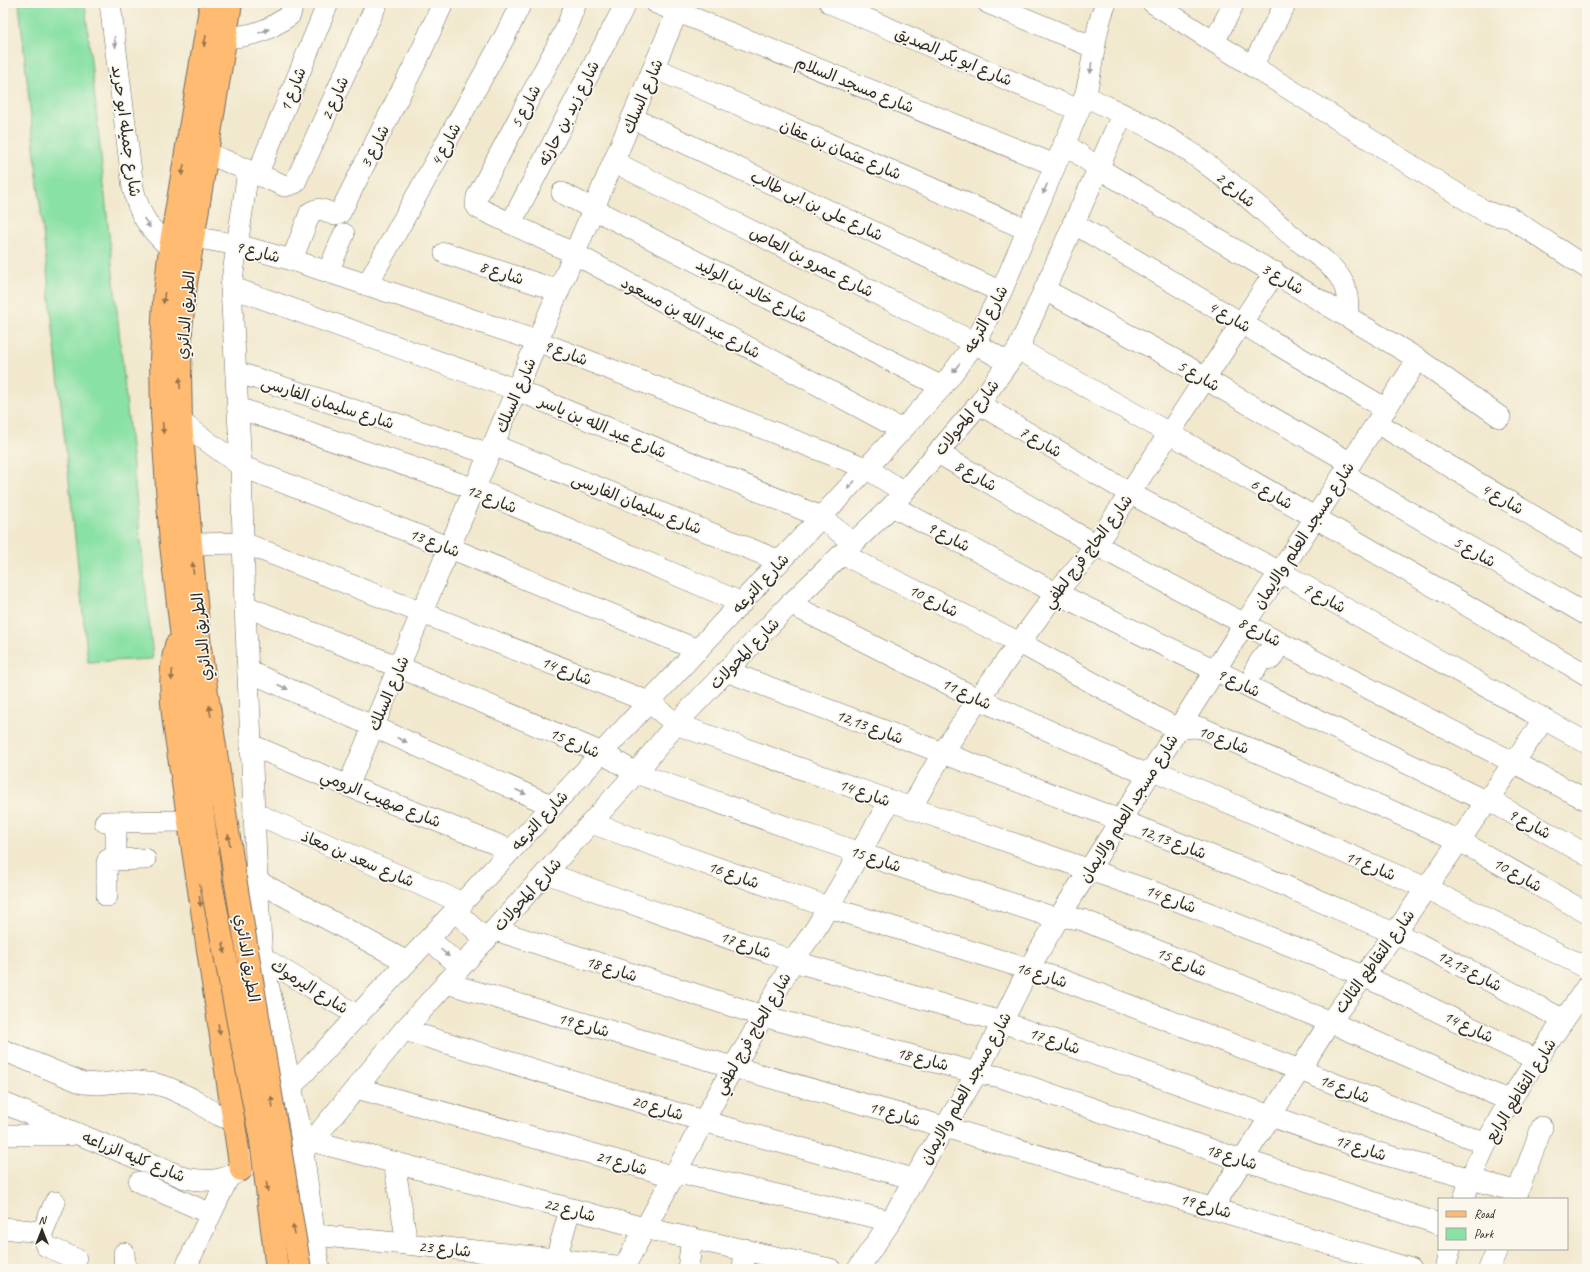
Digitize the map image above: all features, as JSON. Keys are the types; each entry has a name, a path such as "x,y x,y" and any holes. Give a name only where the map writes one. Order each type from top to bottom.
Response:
{"main road":[{"name":"الطريق الدائري","path":"211,3 170,248 164,301 161,359 162,414 171,545 211,882 261,1140 277,1269"},
{"name":"الطريق الدائري","path":"232,3 186,283 180,376 181,422 200,648 235,878 300,1269"},
{"path":"181,623 173,656 170,690 232,1118 235,1174"}],"street":[{"name":"شارع جميله ابو حريد","path":"110,3 132,188 143,218 152,231 170,248"},
{"path":"226,38 249,36 271,28 290,15 293,3"},
{"name":"شارع 1","path":"319,1269 314,1235 308,1146 299,1122 262,957 257,881 245,606 241,466 231,287 252,173 328,3"},
{"name":"شارع 2","path":"252,173 285,186 290,186 298,179 377,3"},
{"name":"شارع 3","path":"292,260 310,213 315,209 320,209 335,215 340,213 444,3"},
{"name":"شارع 4","path":"366,285 504,38 521,3"},
{"name":"شارع 5","path":"478,208 476,205 477,197 568,25 576,3"},
{"name":"شارع زيد بن حارثه","path":"511,223 626,3"},
{"name":"شارع مسجد السلام","path":"656,3 679,7 1055,165"},
{"name":"شارع ابو بكر الصديق","path":"830,3 1081,103"},
{"path":"988,3 1093,48"},
{"name":"شارع الترعه","path":"292,1087 942,387 975,343 1001,292 1028,230 1089,81 1093,48 1102,12 1106,3"},
{"path":"1153,3 1483,210 1495,215 1509,217 1587,268"},
{"path":"1214,42 1234,3"},
{"path":"1252,66 1286,3"},
{"name":"شارع السلك","path":"348,786 679,7"},
{"name":"شارع عثمان بن عفان","path":"654,68 1028,230"},
{"name":"شارع 2","path":"1081,103 1122,115 1153,130 1187,149 1215,171 1331,267 1340,277 1346,290 1348,317"},
{"name":"شارع المحولات","path":"308,1146 404,1030 636,773 676,724 790,604 898,499 979,404 1013,356 1045,290 1073,223 1122,115"},
{"name":"شارع على بن ابى طالب","path":"632,118 1001,292"},
{"name":"شارع 3","path":"1064,143 1098,168 1275,272 1418,359 1500,417"},
{"path":"207,153 252,173"},
{"name":"شارع عمرو بن العاص","path":"614,162 975,343 1013,356"},
{"name":"شارع خالد بن الوليد","path":"562,193 942,387"},
{"name":"شارع عبد الله بن مسعود","path":"478,208 575,254 902,430"},
{"name":"شارع 4","path":"1073,223 1242,323 1382,416 1587,548"},
{"path":"328,272 344,234"},
{"name":"شارع 9","path":"193,237 238,245 292,260 538,341 866,468 898,499 1056,593 1486,802 1502,808 1587,855"},
{"name":"شارع 8","path":"445,253 559,290"},
{"name":"شارع الحاج فرج لطفي","path":"911,808 942,754 978,699 1056,593 1096,546 1275,272"},
{"name":"شارع عبد الله بن ياسر","path":"231,287 517,390 821,517 848,548"},
{"name":"شارع 5","path":"1045,290 1188,367 1347,469 1587,615"},
{"name":"شارع 6","path":"1013,356 1169,433 1587,675"},
{"name":"شارع مسجد العلم والايمان","path":"858,1269 891,1221 976,1073 1028,970 1058,919 1149,772 1418,359"},
{"name":"شارع سليمان الفارسى","path":"236,372 492,449 780,561"},
{"name":"شارع 7","path":"979,404 1131,494 1280,572 1587,743"},
{"name":"شارع 12","path":"238,408 475,489 742,603"},
{"name":"شارع 13","path":"181,422 241,466 450,548 698,650"},
{"name":"شارع 8","path":"938,453 1096,546 1587,800"},
{"name":"شارع 14","path":"191,544 244,543 649,702 676,724 890,801 1089,871 1117,878 1176,900 1363,976 1537,1060"},
{"name":"شارع 10","path":"848,548 1177,729 1194,727 1202,728 1460,841 1587,913"},
{"name":"شارع 11","path":"790,604 978,699 1426,888 1587,968"},
{"name":"شارع 15","path":"245,606 399,667 602,753 636,773 859,853 1058,919 1066,917 1083,920 1330,1022 1510,1101"},
{"path":"1255,670 1264,655 1271,659 1280,642"},
{"name":"شارع 12,13","path":"726,671 942,754 1120,820 1255,873 1419,944 1564,1020"},
{"path":"248,672 553,806"},
{"name":"شارع التقاطع الثالث","path":"1213,1208 1241,1160 1271,1116 1330,1022 1460,841 1544,719"},
{"name":"شارع صهيب الرومي","path":"251,745 348,786 511,850"},
{"name":"شارع الحاج فرج لطفي","path":"624,1268 644,1228 732,1067 793,961 816,928 890,801"},
{"name":"شارع سعد بن معاذ","path":"254,813 459,907"},
{"path":"116,860 110,822 188,821"},
{"name":"شارع 16","path":"591,823 828,907 1057,978 1300,1070 1486,1144"},
{"path":"107,896 107,862 110,860 145,859"},
{"name":"شارع 17","path":"546,873 793,961 1002,1022 1368,1150 1471,1178 1517,1196"},
{"path":"257,881 407,962"},
{"path":"459,907 491,935"},
{"name":"شارع 18","path":"491,935 762,1016 976,1073 1001,1077 1241,1160 1438,1224"},
{"path":"429,939 461,968"},
{"name":"شارع اليرموك","path":"262,957 358,1016"},
{"name":"شارع 19","path":"446,983 732,1067 945,1127 1213,1208 1400,1267"},
{"name":"شارع التقاطع الرابع","path":"1464,1198 1471,1178 1486,1144 1510,1101 1587,986"},
{"name":"شارع 20","path":"404,1030 702,1121 914,1179"},
{"path":"3,1050 83,1083 99,1084 135,1081 156,1084 169,1088 195,1100 214,1114 232,1118"},
{"name":"شارع 21","path":"356,1088 672,1176 680,1174 694,1176 891,1221"},
{"name":"شارع كليه الزراعه","path":"3,1102 185,1178 199,1181 214,1181 235,1174"},
{"path":"186,1269 211,1214 235,1174 299,1122"},
{"path":"1517,1196 1542,1128"},
{"path":"4,1140 80,1135"},
{"name":"شارع 22","path":"308,1146 394,1162 644,1228 692,1238 744,1259 830,1269"},
{"path":"394,1162 407,1244"},
{"path":"139,1182 211,1214"},
{"path":"55,1202 42,1233 46,1246 76,1259"},
{"path":"556,1258 570,1209"},
{"path":"3,1228 42,1233"},
{"name":"شارع 23","path":"314,1235 556,1258 624,1268"},
{"path":"688,1269 692,1238"},
{"path":"1444,1269 1450,1250"},
{"path":"1490,1269 1497,1250"}],"green space":[{"path":"19,3 85,3 153,659 88,662"}]}
